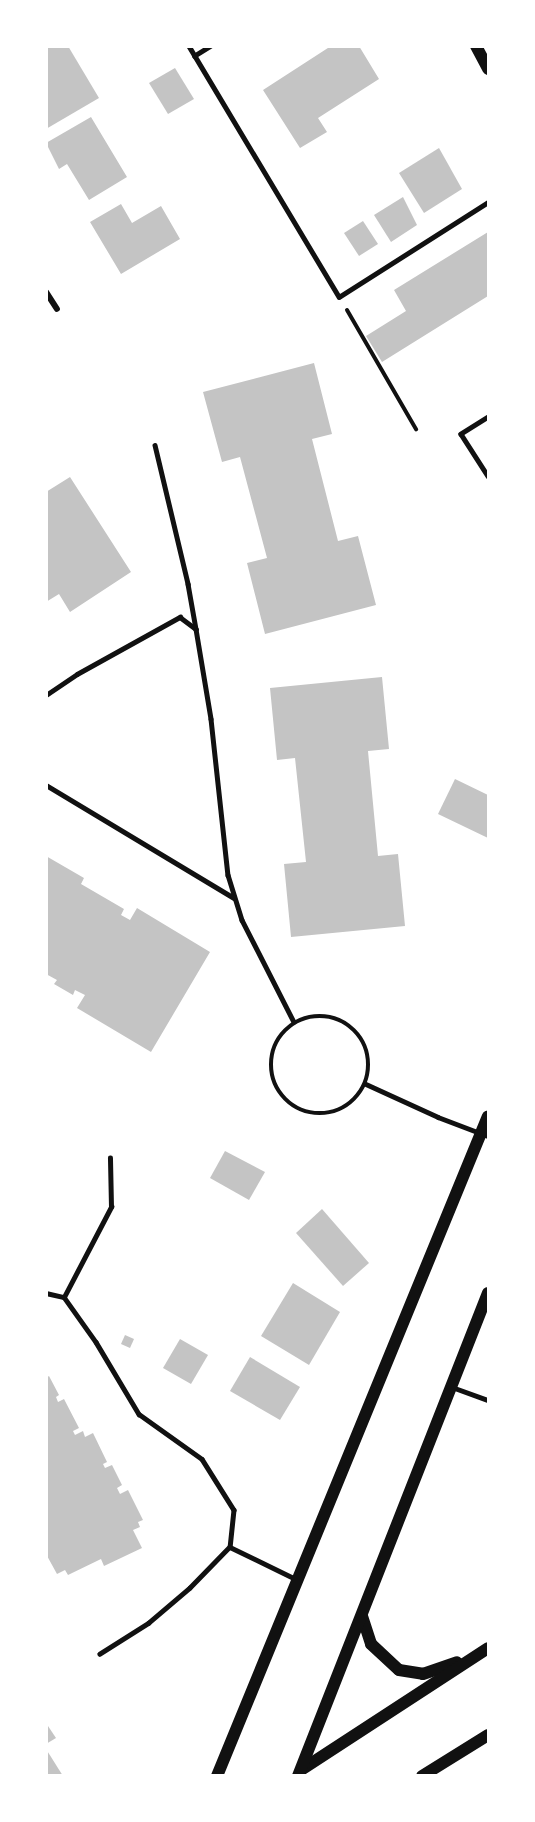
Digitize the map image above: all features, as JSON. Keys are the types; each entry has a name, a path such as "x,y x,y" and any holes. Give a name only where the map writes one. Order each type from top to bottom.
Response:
{"main road":[{"path":"476,46 489,69"},
{"path":"217,1776 485,1135 489,1116"},
{"path":"297,1774 489,1293"},
{"path":"362,1615 371,1644 399,1670 409,1673 423,1674 436,1671 489,1648"},
{"path":"297,1774 489,1648"},
{"path":"423,1776 489,1735"}],"street":[{"path":"46,292 57,309"}],"lane":[{"path":"189,46 339,297 489,202"},
{"path":"194,56 210,46"},
{"path":"489,417 460,434 489,476"},
{"path":"155,445 188,584 196,629 210,719 228,875 242,920 294,1022"},
{"path":"46,695 77,674 180,617 196,629"},
{"path":"46,785 236,899"},
{"path":"324,1015 339,1019 352,1027 363,1039 368,1053 369,1069 366,1084 356,1098 343,1109 327,1114 310,1113 294,1107 281,1096 273,1081 270,1065 273,1048 281,1033 294,1022 308,1016 324,1015"},
{"path":"366,1084 438,1117 485,1135"},
{"path":"64,1297 111,1207 110,1158"},
{"path":"46,1293 64,1297 96,1342 139,1414 202,1459 234,1510 230,1547 190,1588 149,1623 100,1654"},
{"path":"452,1387 489,1400"},
{"path":"230,1547 297,1580"}],"path":[{"path":"339,297 416,429"}],"building":[{"path":"51,46 68,46 99,98 46,129 46,49"},
{"path":"331,46 359,46 379,79 318,118 327,132 300,148 263,90"},
{"path":"175,68 194,99 168,114 149,83"},
{"path":"91,117 127,177 89,200 67,164 59,169 46,143"},
{"path":"439,148 462,189 424,213 399,173"},
{"path":"403,197 417,225 391,242 374,215"},
{"path":"121,204 132,223 161,206 180,239 121,274 90,222"},
{"path":"363,221 378,244 359,256 344,233"},
{"path":"488,232 488,296 382,362 366,336 406,311 394,290"},
{"path":"314,363 332,434 312,439 338,541 358,536 376,605 265,634 247,563 267,558 240,457 222,462 203,392"},
{"path":"70,477 131,572 70,612 59,594 46,602 46,492"},
{"path":"382,677 389,749 368,751 378,856 398,854 405,926 291,937 284,864 306,862 295,758 277,760 270,688"},
{"path":"455,779 488,795 488,838 438,814"},
{"path":"46,856 84,878 81,884 124,909 121,915 130,920 137,908 210,952 151,1052 77,1008 85,995 75,990 73,995 54,984 57,980 46,974"},
{"path":"225,1151 265,1172 249,1200 210,1178"},
{"path":"322,1209 369,1263 343,1286 296,1233"},
{"path":"293,1283 340,1312 309,1365 261,1336"},
{"path":"125,1335 134,1339 130,1348 121,1344"},
{"path":"180,1339 208,1355 191,1384 163,1368"},
{"path":"250,1357 300,1387 280,1420 230,1391"},
{"path":"49,1376 59,1395 56,1397 58,1402 64,1399 79,1428 73,1431 75,1435 83,1431 85,1437 93,1433 107,1462 103,1464 105,1468 112,1465 122,1485 117,1488 120,1494 128,1490 143,1520 138,1522 140,1527 133,1530 142,1548 104,1566 101,1559 68,1575 65,1570 57,1574 46,1554 46,1378"},
{"path":"46,1723 56,1738 46,1744"},
{"path":"46,1749 63,1776 46,1776"}]}
